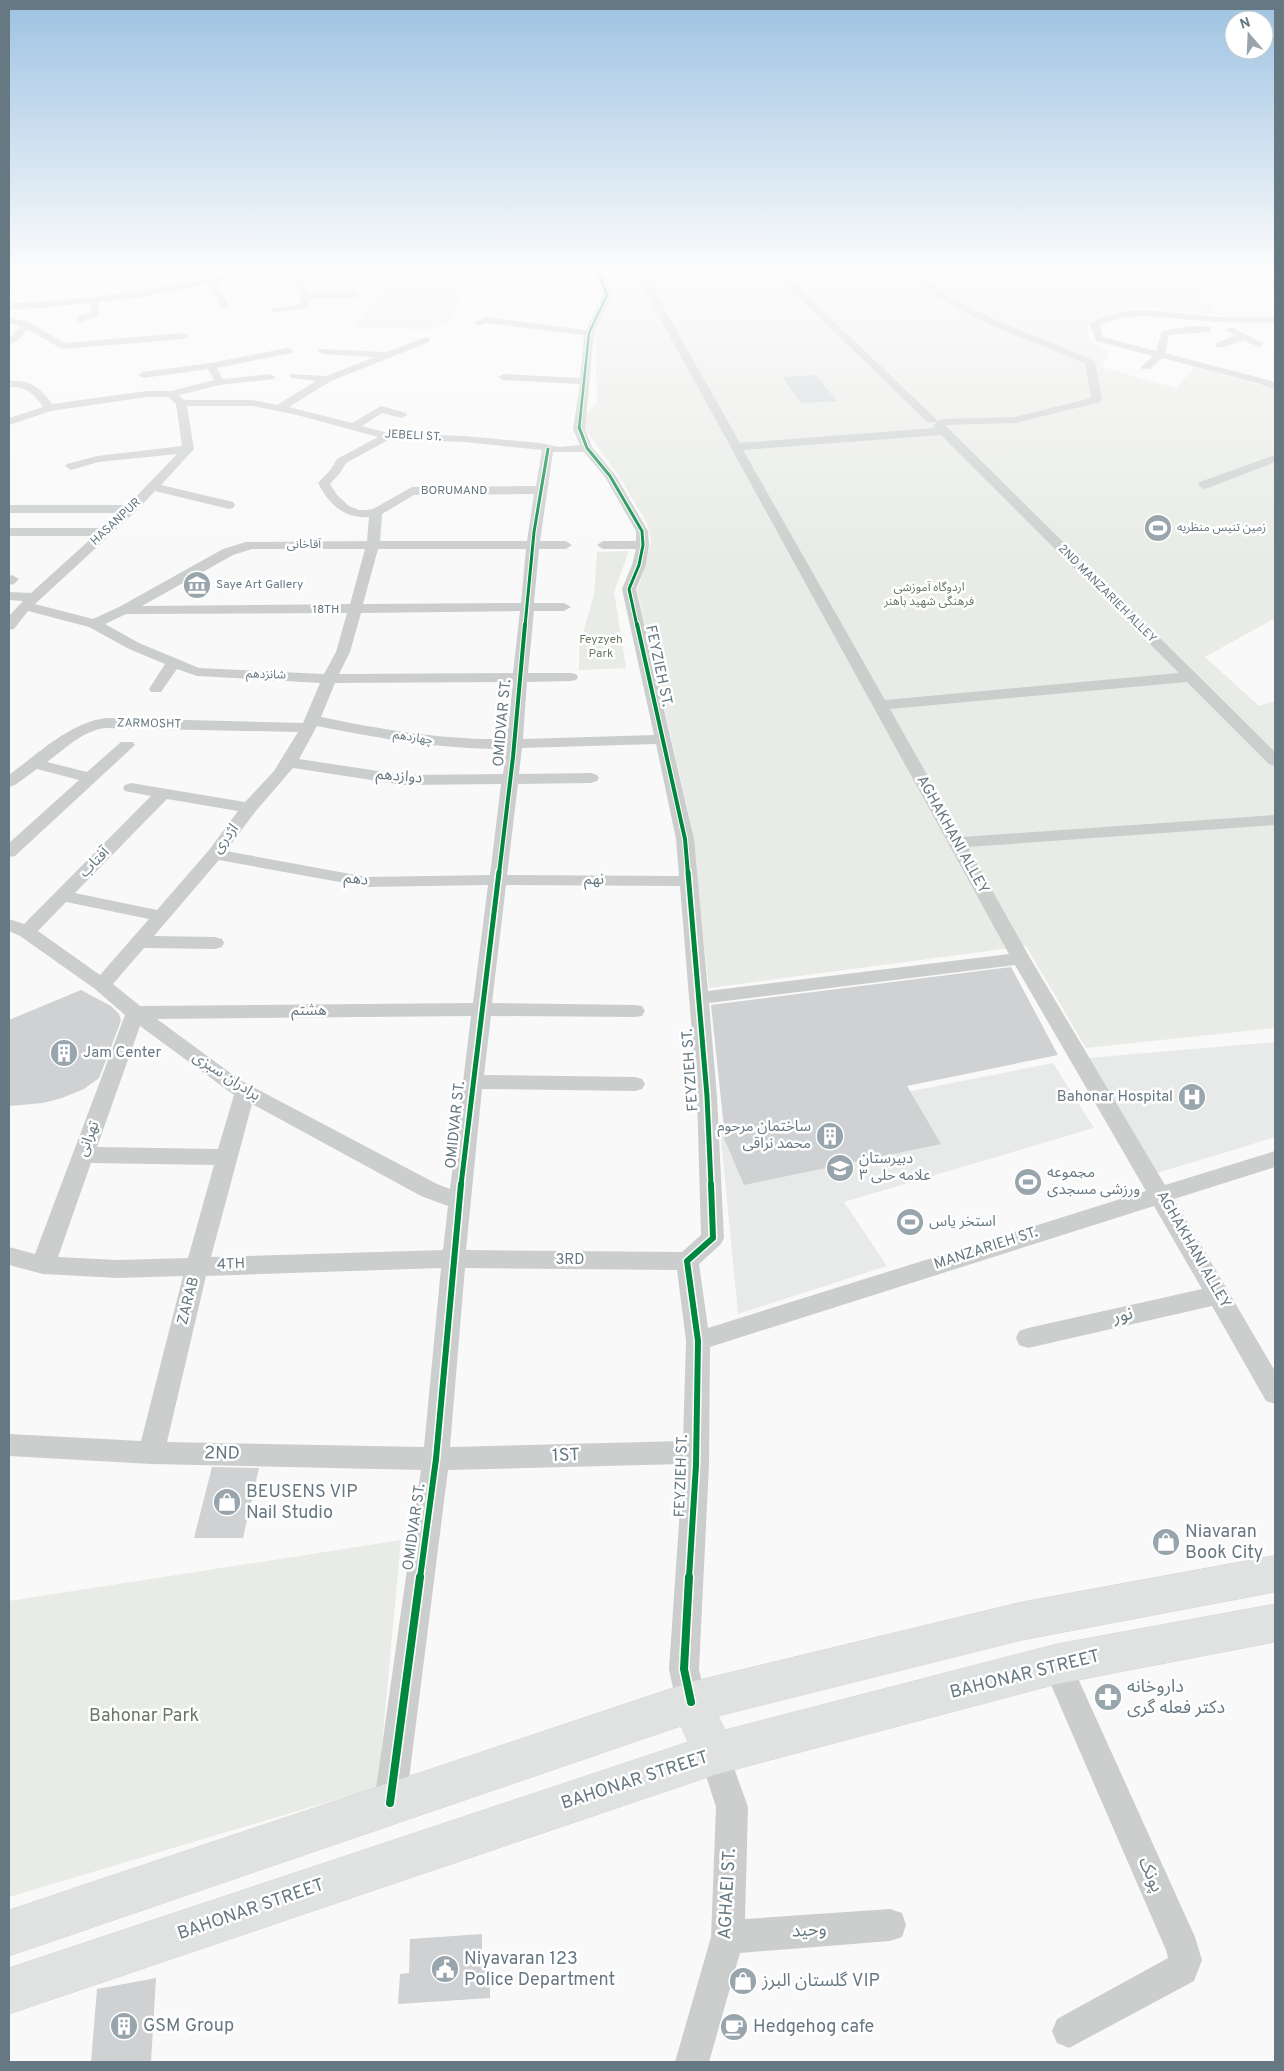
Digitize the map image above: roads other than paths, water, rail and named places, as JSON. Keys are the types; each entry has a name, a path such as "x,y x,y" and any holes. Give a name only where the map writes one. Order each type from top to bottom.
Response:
{"main road":[{"path":"9,1933 692,1702 1022,1621 1275,1574"},
{"name":"BAHONAR STREET","path":"9,1991 714,1754 1057,1664 1275,1623"},
{"path":"692,1702 714,1754"}],"street":[{"path":"143,375 189,370 191,368"},
{"path":"212,368 220,382"},
{"path":"280,408 328,379 357,368"},
{"path":"581,368 576,429 584,448"},
{"path":"576,429 584,394 584,368"},
{"name":"AGHAKHANI ALLEY","path":"692,368 1021,958 1275,1393"},
{"name":"2ND MANZARIEH ALLEY","path":"879,368 940,425 1189,677 1275,760"},
{"path":"736,447 940,425 1015,420 1097,400 1091,368"},
{"path":"1211,368 1264,382 1275,387"},
{"path":"295,376 328,379"},
{"path":"9,422 49,408 146,394 171,394 220,382 270,377"},
{"path":"503,377 579,381"},
{"path":"9,384 18,382 40,392 49,408"},
{"path":"71,466 97,459 188,449 181,403 171,394"},
{"name":"JEBELI ST.","path":"181,403 253,403 280,408 388,436 475,439 540,446 553,450 584,448"},
{"path":"353,427 381,409 402,415"},
{"path":"373,545 376,512 363,515 354,513 339,504 328,492 324,483 336,471 341,461 388,436"},
{"name":"FEYZIEH ST.","path":"584,448 610,476 642,531 643,545 639,565 629,589 685,839 689,881 707,1096 713,1238 687,1261 698,1341 696,1452 684,1669 692,1702"},
{"name":"HASANPUR","path":"9,626 30,602 132,509 188,449"},
{"name":"OMIDVAR ST.","path":"390,1803 436,1459 454,1259 473,1082 515,744 533,545 540,490 553,450"},
{"path":"1204,485 1275,458"},
{"path":"154,487 229,504"},
{"name":"BORUMAND","path":"376,512 412,491 540,490"},
{"path":"9,509 132,509"},
{"path":"9,532 106,532"},
{"name":"آقاخانی","path":"94,624 124,610 228,552 251,545 566,545"},
{"name":"اژدری","path":"102,985 215,854 249,808 288,762 310,724 343,652 353,610 373,545"},
{"path":"603,545 643,545"},
{"name":"شانزدهم","path":"9,596 94,624 134,646 197,672 329,679 571,677"},
{"name":"18TH","path":"124,610 353,610 527,606 564,607"},
{"path":"156,689 174,662"},
{"path":"880,705 1189,677"},
{"name":"ZARMOSHT","path":"9,782 79,730 98,724 310,724"},
{"name":"چهاردهم","path":"310,724 450,743 515,744 662,738"},
{"path":"9,852 127,745"},
{"name":"دوازدهم","path":"288,762 404,780 591,778"},
{"path":"35,764 91,778"},
{"path":"131,788 249,808"},
{"name":"آفتاب","path":"26,932 164,793"},
{"path":"957,843 1275,820"},
{"name":"دهم","path":"215,854 367,882 498,880"},
{"name":"نهم","path":"498,880 689,881"},
{"path":"62,896 160,916"},
{"name":"برادران سبزی","path":"9,925 26,932 102,985 135,1013 233,1085 429,1190 461,1202"},
{"path":"141,942 215,943"},
{"path":"698,998 1021,958"},
{"name":"هشتم","path":"135,1013 482,1010 635,1011"},
{"name":"تهرانی","path":"43,1265 126,1043 135,1013"},
{"path":"473,1082 635,1084"},
{"name":"ZARAB","path":"151,1453 197,1266 245,1092"},
{"path":"83,1155 228,1157"},
{"name":"MANZARIEH ST.","path":"698,1341 1275,1159"},
{"name":"4TH","path":"9,1256 43,1265 118,1269 454,1259"},
{"name":"3RD","path":"454,1259 687,1261"},
{"name":"نور","path":"1028,1338 1219,1295"},
{"name":"2ND","path":"9,1445 151,1453 436,1459"},
{"name":"1ST","path":"436,1459 696,1452"},
{"name":"پونک","path":"1057,1664 1183,1949 1186,1960 1182,1968 1069,2032"},
{"name":"AGHAEI ST.","path":"692,2062 728,1937 732,1807 714,1754"},
{"name":"وحید","path":"728,1937 890,1925"}],"place":[{"name":"زمین تنیس منظریه","path":"1158,528"},
{"name":"Saye Art Gallery","path":"197,585"},
{"name":"Jam Center","path":"64,1053"},
{"name":"Bahonar Hospital","path":"1192,1097"},
{"name":"ساختمان مرحوم محمد نراقی","path":"830,1136"},
{"name":"دبیرستان علامه حلی ۳","path":"840,1168"},
{"name":"مجموعه ورزشی مسجدی","path":"1028,1182"},
{"name":"استخر یاس","path":"910,1222"},
{"name":"BEUSENS VIP Nail Studio","path":"227,1502"},
{"name":"Niavaran Book City","path":"1166,1542"},
{"name":"داروخانه دکتر فعله گری","path":"1108,1697"},
{"name":"Niyavaran 123 Police Department","path":"445,1969"},
{"name":"گلستان البرز VIP","path":"743,1981"},
{"name":"GSM Group","path":"124,2026"},
{"name":"Hedgehog cafe","path":"734,2027"}],"park label":[{"name":"اردوگاه آموزشی فرهنگی شهید باهنر","path":"929,595"},
{"name":"Feyzyeh Park","path":"601,647"},
{"name":"Bahonar Park","path":"144,1716"}]}
